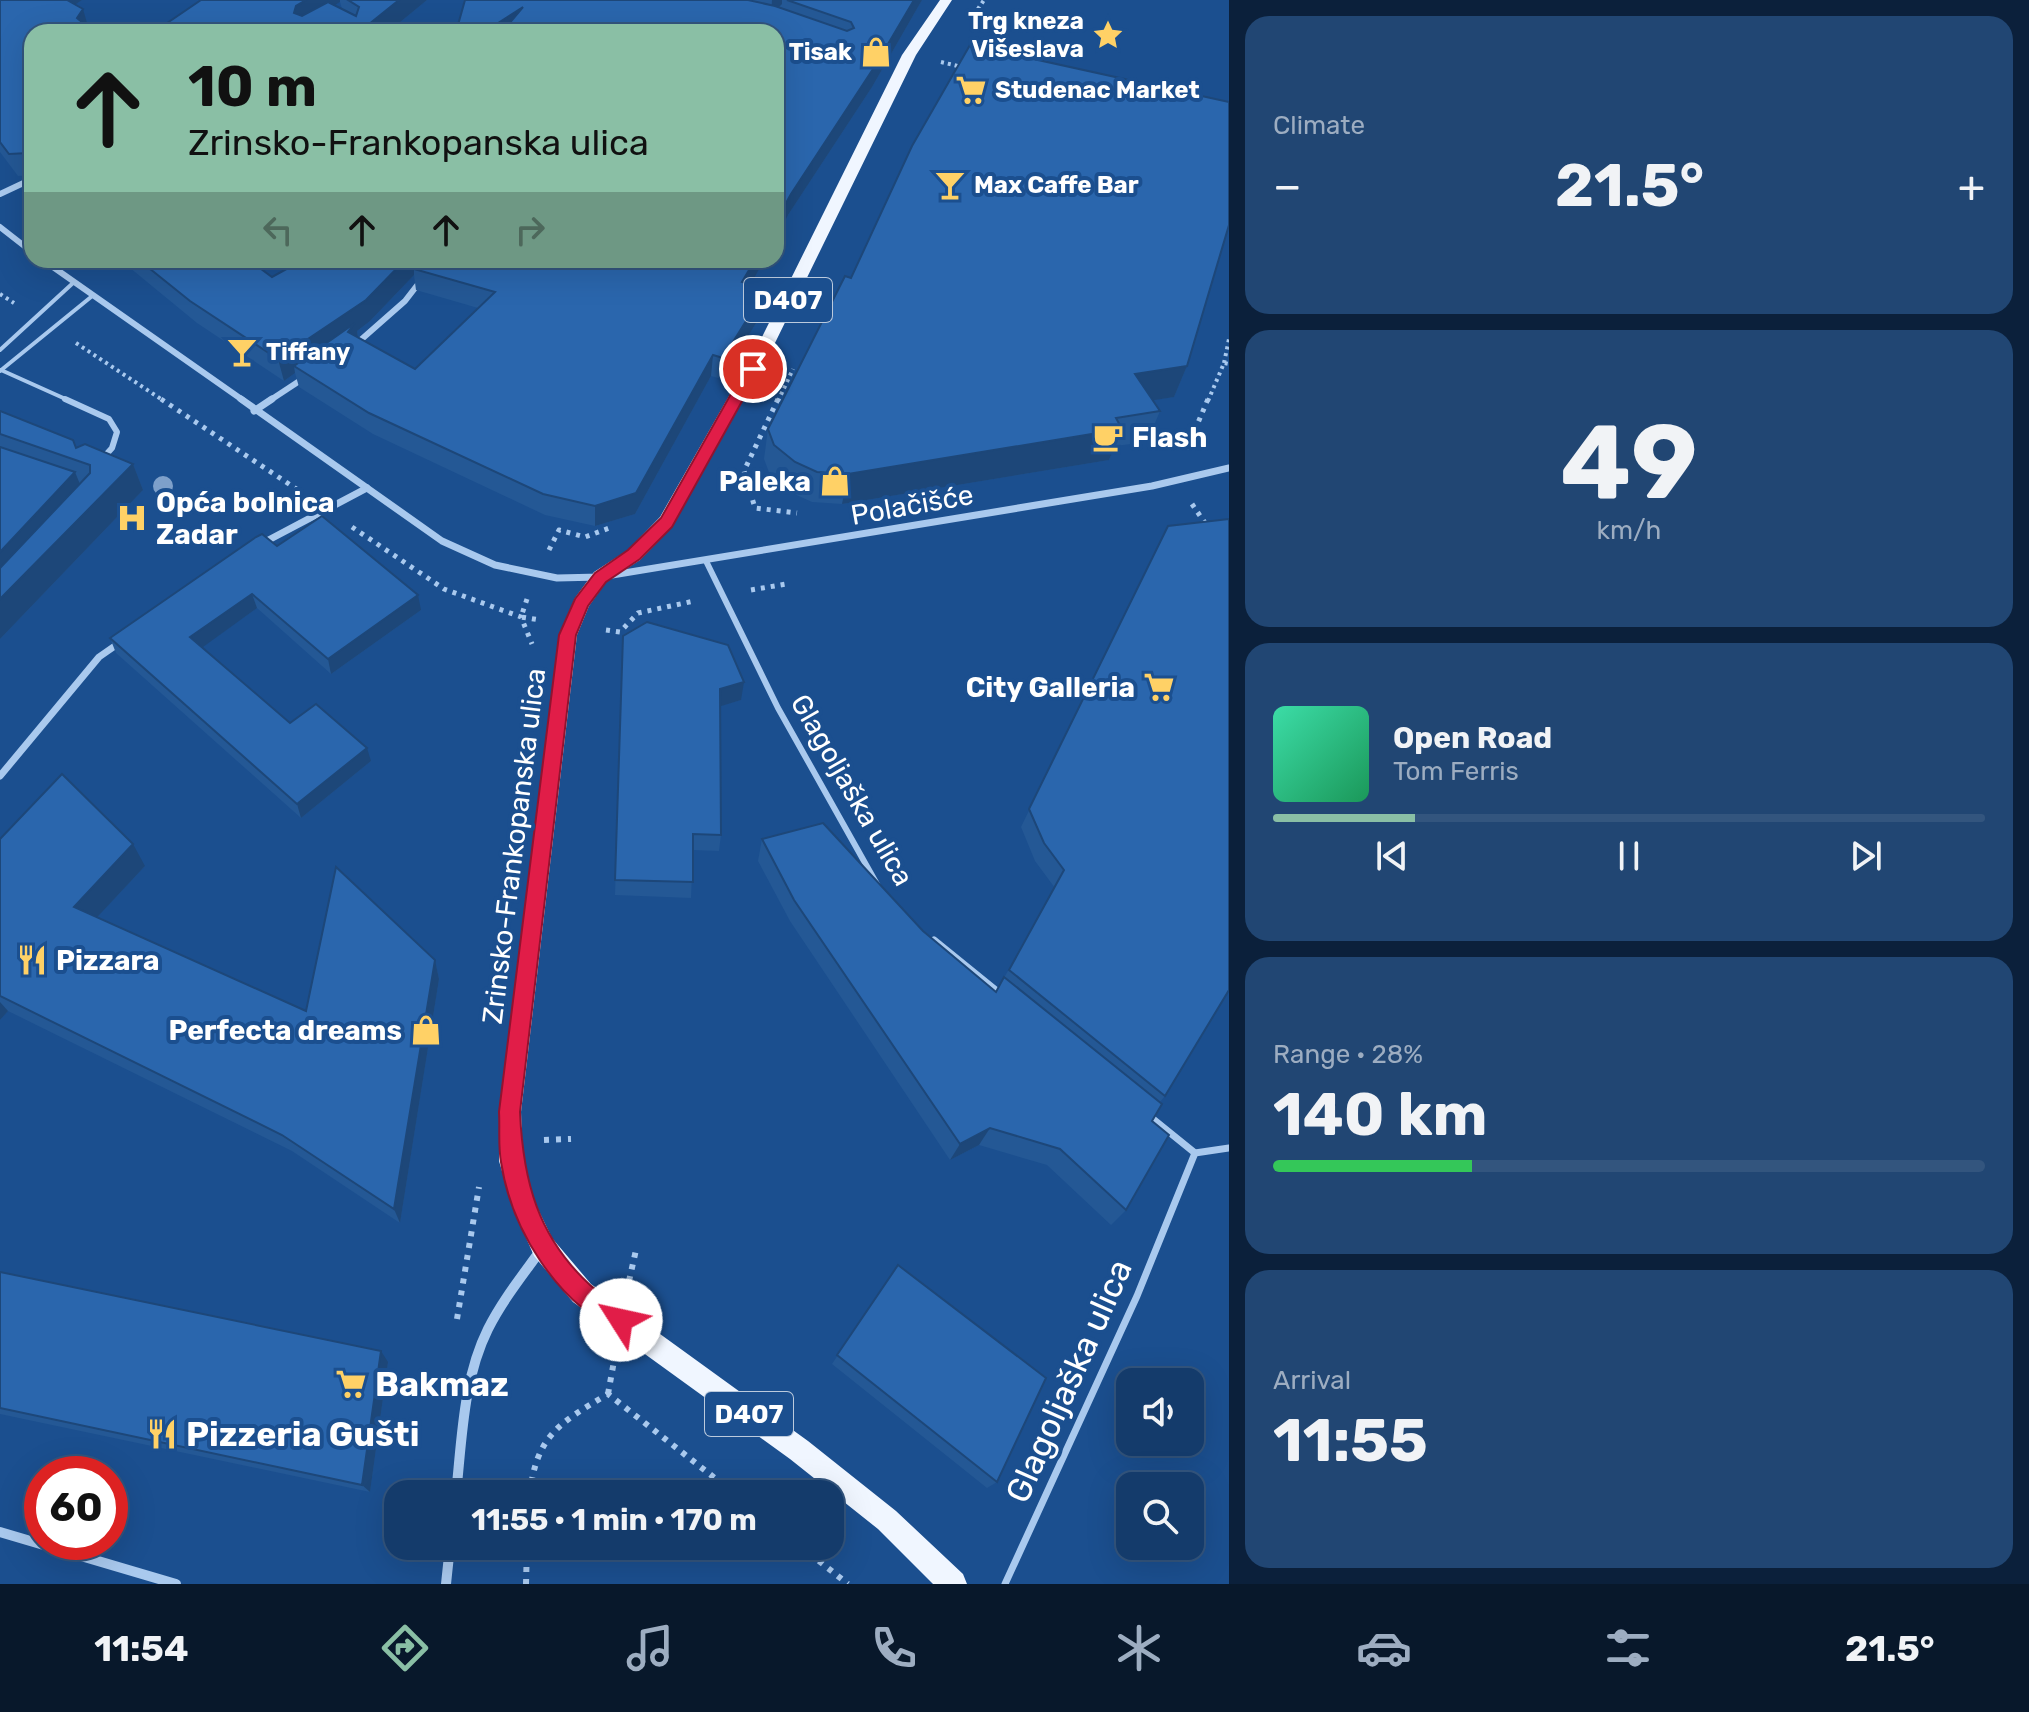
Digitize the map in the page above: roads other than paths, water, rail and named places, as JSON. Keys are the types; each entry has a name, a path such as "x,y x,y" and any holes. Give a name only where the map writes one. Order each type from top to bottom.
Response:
{"main road":[{"name":"Zrinsko-Frankopanska ulica","path":"543,1247 524,1205 511,1161 510,1112 568,635 581,603 600,577 634,555 666,522 766,345 909,55 946,0"},
{"name":"D407","path":"543,1247 582,1293 799,1450 887,1520 953,1584"}],"street":[{"path":"0,194 24,183"},
{"path":"0,227 24,246"},
{"name":"Polačišće","path":"53,268 442,541 495,565 557,578 600,577 706,561 1152,486 1229,468"},
{"path":"353,346 405,301 429,270"},
{"path":"254,411 315,370"},
{"path":"257,546 367,488"},
{"path":"0,776 99,657 135,631"},
{"path":"458,1480 468,1393 483,1340 507,1296 543,1247"},
{"path":"0,1532 176,1584"},
{"path":"446,1584 449,1560"}],"lane":[{"path":"0,350 73,283"},
{"path":"91,297 0,371 109,419 117,432 112,448 98,463"},
{"name":"Glagoljaška ulica","path":"706,561 778,708 880,888"},
{"path":"924,932 1010,1002"},
{"path":"1146,1113 1195,1153 1229,1148"},
{"name":"Glagoljaška ulica","path":"1005,1584 1137,1296 1195,1153"}],"place":[{"name":"Trg kneza Višeslava","path":"1108,35"},
{"name":"Tisak","path":"876,52"},
{"name":"Studenac Market","path":"971,90"},
{"name":"Max Caffe Bar","path":"950,185"},
{"name":"Tiffany","path":"242,352"},
{"name":"Flash","path":"1108,437"},
{"name":"Paleka","path":"835,481"},
{"name":"Opća bolnica Zadar","path":"132,518"},
{"name":"City Galleria","path":"1159,687"},
{"name":"Pizzara","path":"32,960"},
{"name":"Perfecta dreams","path":"426,1030"},
{"name":"Bakmaz","path":"351,1384"},
{"name":"Pizzeria Gušti","path":"162,1434"}]}
